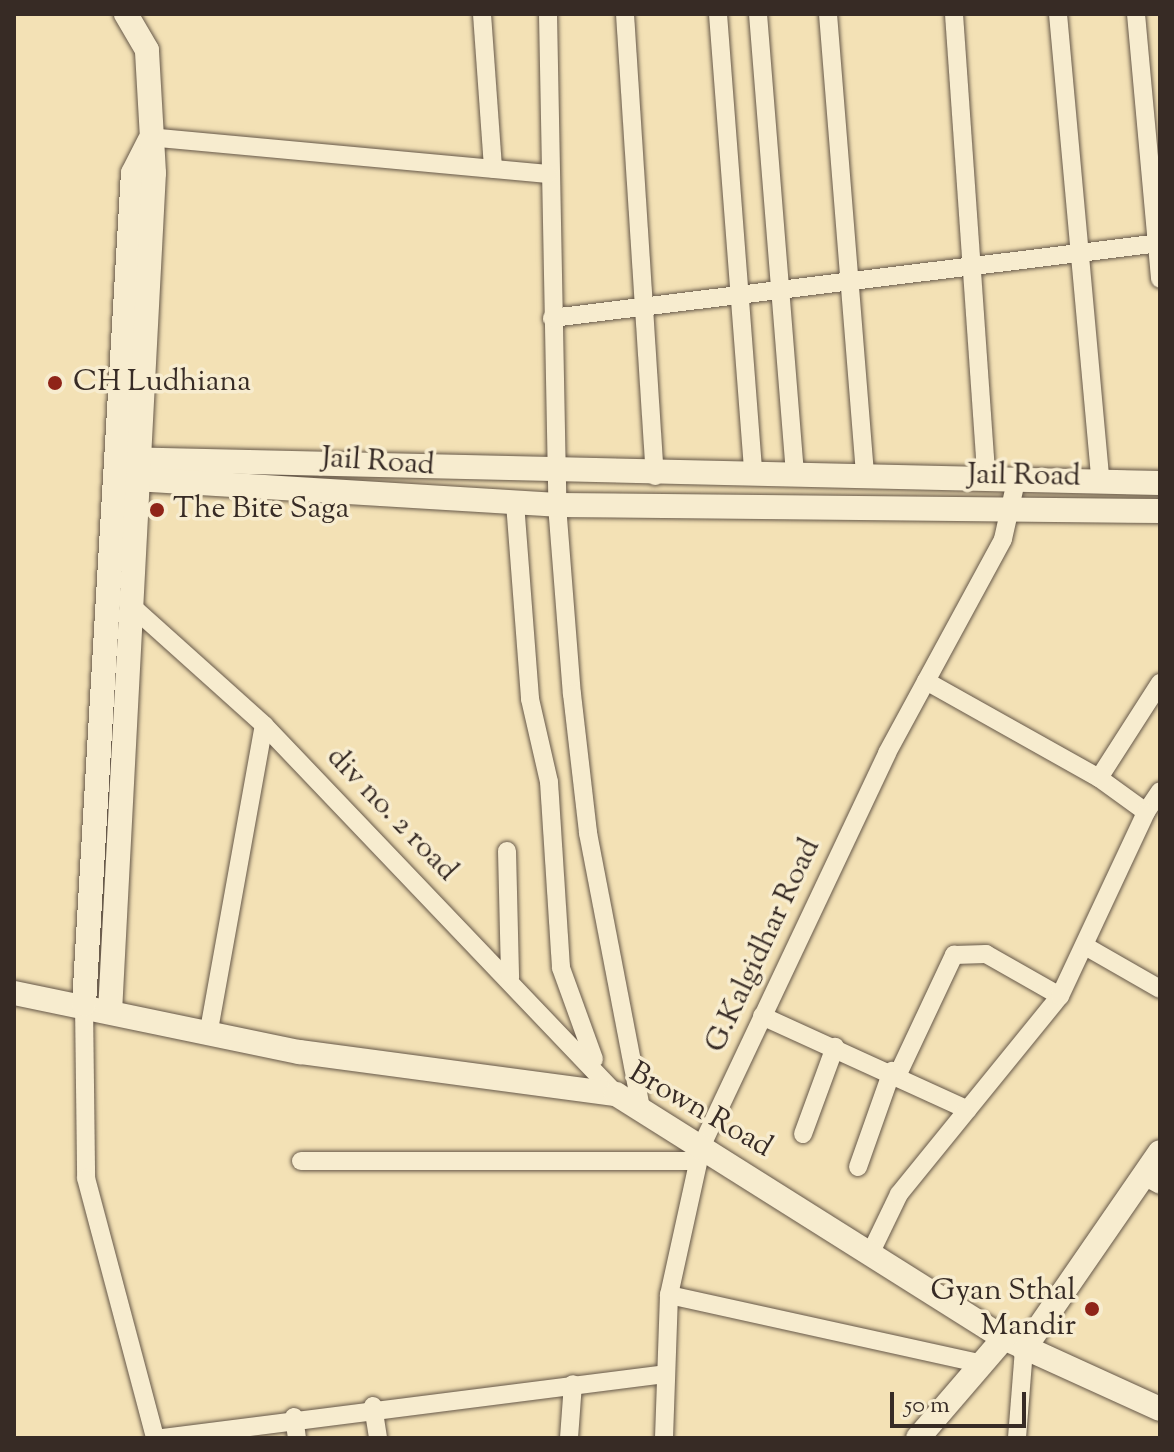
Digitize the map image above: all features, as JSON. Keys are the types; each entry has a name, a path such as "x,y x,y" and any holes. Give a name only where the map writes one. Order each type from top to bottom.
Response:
{"street":[{"path":"126,14 147,50 149,139 154,173 130,469 113,587 84,1004 86,1178 155,1438"},
{"path":"482,14 493,169"},
{"path":"548,14 547,174 557,505 588,833 641,1109"},
{"path":"625,14 655,476"},
{"path":"718,14 753,473"},
{"path":"758,14 795,474"},
{"path":"828,14 865,475"},
{"path":"954,14 986,475"},
{"path":"1058,14 1101,482"},
{"path":"1136,14 1160,279"},
{"path":"149,139 547,174"},
{"path":"552,318 645,303 971,262 1158,243"},
{"path":"110,1012 135,610 130,469"},
{"name":"Jail Road","path":"130,469 416,470 655,476 753,473 986,475 1160,483"},
{"name":"Jail Road","path":"130,469 414,498 557,505 1013,507 1160,511"},
{"path":"414,498 416,470"},
{"name":"G.Kalgidhar Road","path":"664,1438 669,1295 700,1153 762,1016 1013,507 1017,477"},
{"path":"515,503 530,699 549,782 561,968 597,1066"},
{"name":"div no. 2 road","path":"113,587 264,725 597,1066 616,1094"},
{"path":"926,681 1099,778 1146,812"},
{"path":"1099,778 1160,683"},
{"path":"209,1030 264,725"},
{"path":"871,1252 899,1194 1060,996 1146,812 1160,791"},
{"path":"507,851 510,978"},
{"path":"1085,946 1160,989"},
{"path":"858,1167 895,1072 954,955 986,954 1060,996"},
{"name":"Brown Road","path":"14,993 84,1004 300,1052 616,1094 700,1153 871,1252 1014,1344 1160,1409"},
{"path":"762,1016 895,1072 968,1110"},
{"path":"803,1134 835,1047"},
{"path":"918,1438 982,1364 1014,1344 1152,1180 1160,1152"},
{"path":"301,1161 700,1153"},
{"path":"669,1295 982,1364"},
{"path":"1014,1344 1017,1438"},
{"path":"163,1438 373,1406 666,1374"},
{"path":"569,1438 573,1384"},
{"path":"373,1406 378,1438"},
{"path":"294,1417 297,1438"}],"place":[{"name":"CH Ludhiana","path":"55,383"},
{"name":"The Bite Saga","path":"157,510"},
{"name":"Gyan Sthal Mandir","path":"1092,1309"}]}
